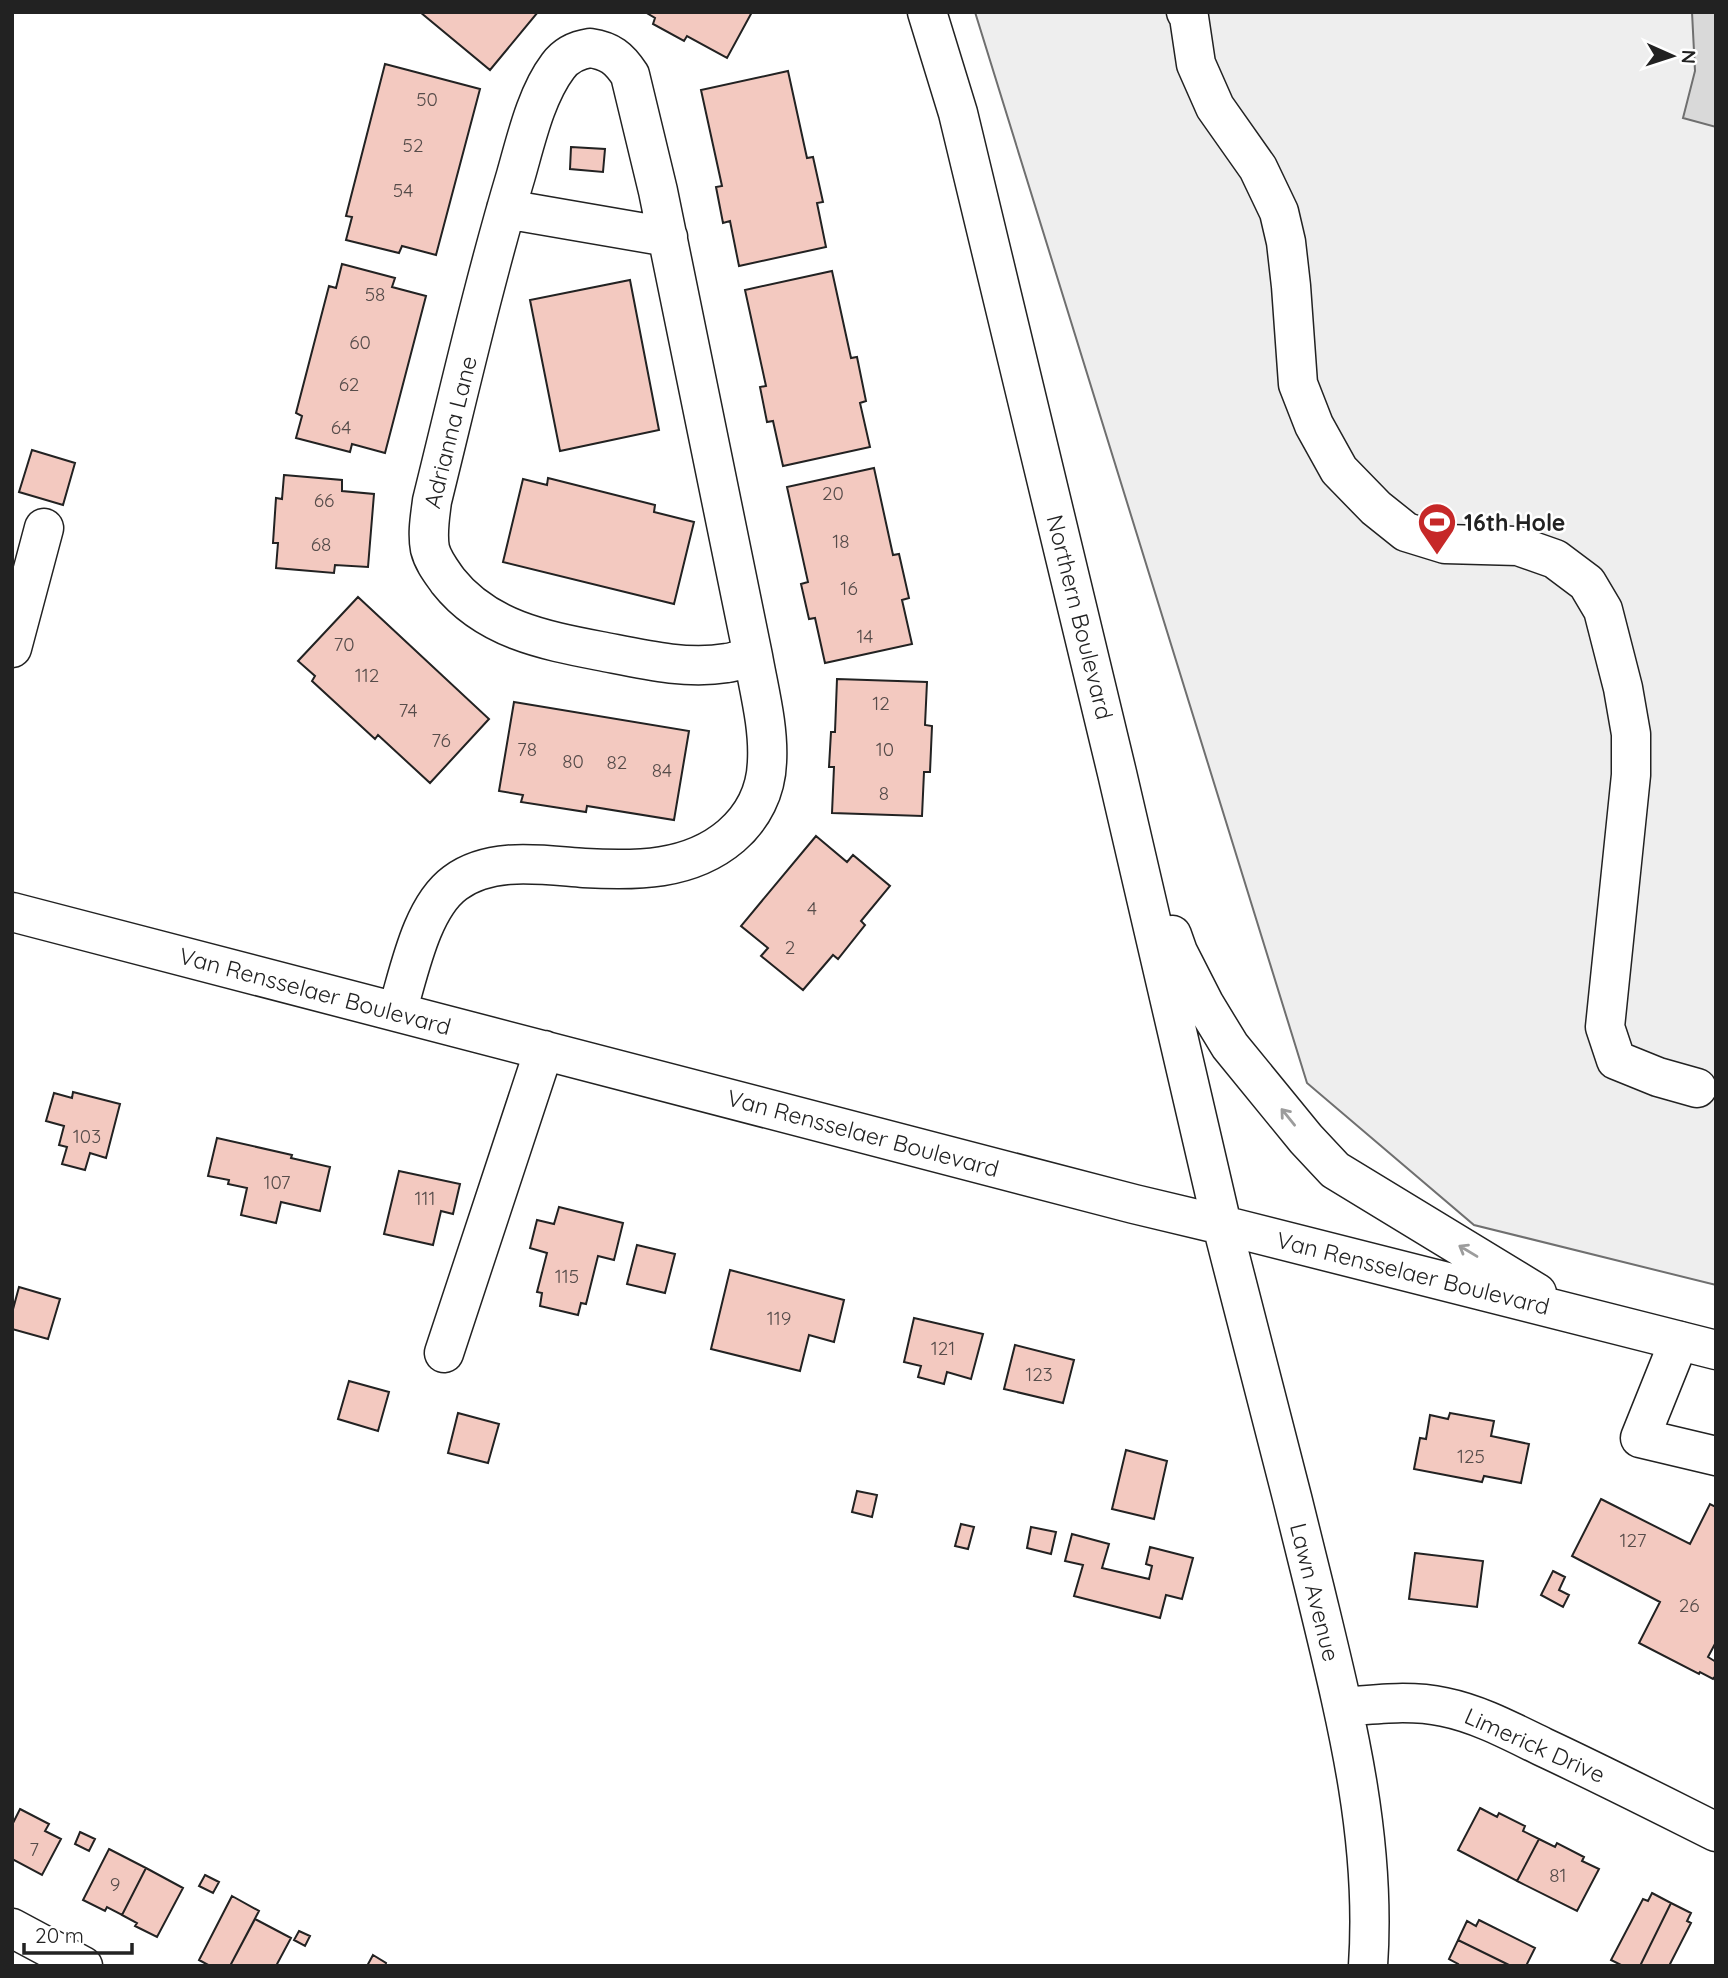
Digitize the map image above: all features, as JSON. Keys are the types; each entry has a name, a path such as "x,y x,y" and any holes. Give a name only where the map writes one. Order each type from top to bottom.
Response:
{"street":[{"name":"Northern Boulevard","path":"927,12 958,113 1222,1225"},
{"path":"1186,12 1196,64 1215,107 1258,168 1279,212 1286,242 1291,286 1298,384 1314,425 1339,470 1376,508 1406,531 1445,544 1518,546 1555,559 1587,583 1603,610 1623,688 1631,734 1631,775 1605,1027 1616,1060 1658,1077 1697,1088"},
{"name":"Adrianna Lane","path":"397,1012 428,916 443,893 465,876 486,868 516,865 644,868 669,865 705,854 745,824 761,796 765,780 765,725 753,656 668,237 630,75 614,55 590,48 574,52 559,64 542,93 506,209 432,501 430,550 435,562 456,591 475,607 507,627 528,635 674,664 728,663 753,656"},
{"path":"506,209 668,237"},
{"path":"12,648 44,528"},
{"path":"1117,774 1178,952 1205,1005 1230,1046 1306,1139 1335,1170 1569,1313"},
{"name":"Van Rensselaer Boulevard","path":"12,912 1134,1204 1716,1350"},
{"path":"444,1353 544,1050"},
{"name":"Lawn Avenue","path":"1222,1225 1294,1504 1357,1774 1370,1899 1368,1966"},
{"path":"1679,1341 1640,1438 1716,1456"},
{"name":"Limerick Drive","path":"1343,1707 1382,1704 1431,1705 1468,1713 1588,1767 1716,1832"},
{"path":"12,1928 83,1966"}],"shaded area":[{"name":"16th Hole","path":"975,12 1716,12 1716,1285 1474,1225 1307,1083"},
{"path":"1692,12 1716,12 1716,127 1683,118 1695,71"}],"building":[{"path":"420,12 538,12 490,70"},
{"path":"645,12 752,12 727,58 687,36 684,41 653,24 655,18"},
{"path":"385,64 480,89 436,255 402,246 399,253 346,240 352,217 346,216"},
{"path":"788,71 807,158 813,157 823,202 817,203 826,247 739,266 730,221 723,223 716,187 722,186 701,90"},
{"path":"571,147 605,149 603,172 570,169"},
{"path":"342,264 395,278 392,287 426,296 385,453 352,444 350,452 296,438 302,416 296,413 329,286 336,288"},
{"path":"832,271 851,358 857,357 866,401 860,403 870,447 783,466 773,421 767,422 760,387 766,386 745,290"},
{"path":"630,280 659,430 560,451 530,300"},
{"path":"32,450 75,463 63,505 19,492"},
{"path":"874,468 893,555 899,554 909,598 902,600 912,644 825,663 815,618 809,619 801,584 808,582 787,487"},
{"path":"284,475 342,480 342,491 374,494 368,567 335,565 334,573 276,568 278,543 273,543 276,498 282,499"},
{"path":"548,478 655,505 654,512 694,522 674,604 503,562 523,479 547,485"},
{"path":"358,597 489,719 430,783 378,735 375,739 312,681 315,676 298,661"},
{"path":"837,679 927,682 925,725 932,726 930,772 924,772 922,816 832,813 834,767 829,767 831,732 835,732"},
{"path":"514,702 689,731 674,820 587,806 586,812 521,802 523,795 499,791"},
{"path":"816,836 847,862 853,855 890,886 861,921 865,925 838,959 833,955 803,990 761,956 768,948 741,926"},
{"path":"73,1092 120,1104 106,1158 90,1153 85,1170 62,1164 67,1147 59,1145 64,1126 46,1121 54,1093 72,1098"},
{"path":"217,1138 292,1155 291,1158 330,1167 320,1211 281,1202 276,1223 241,1215 247,1188 228,1184 229,1180 208,1176"},
{"path":"399,1171 460,1184 453,1214 441,1211 433,1245 384,1234"},
{"path":"559,1207 623,1223 614,1260 598,1256 586,1304 581,1303 578,1315 540,1306 542,1293 537,1292 547,1253 530,1248 537,1220 554,1224"},
{"path":"637,1245 675,1254 665,1293 627,1284"},
{"path":"730,1270 844,1300 834,1342 809,1335 800,1371 711,1349"},
{"path":"19,1287 60,1299 48,1339 12,1329 12,1313"},
{"path":"914,1318 983,1334 971,1379 947,1372 944,1384 918,1377 921,1366 904,1362"},
{"path":"1015,1345 1074,1360 1063,1403 1004,1389"},
{"path":"349,1381 389,1392 378,1431 338,1419"},
{"path":"458,1413 499,1424 488,1463 448,1453"},
{"path":"1450,1413 1494,1421 1491,1436 1529,1444 1521,1483 1484,1476 1482,1482 1414,1469 1420,1438 1426,1439 1430,1415 1448,1419"},
{"path":"1126,1450 1167,1461 1154,1519 1112,1509"},
{"path":"857,1491 877,1495 872,1517 852,1512"},
{"path":"1601,1499 1690,1544 1710,1504 1716,1507 1716,1642 1708,1657 1716,1662 1716,1675 1713,1679 1639,1643 1660,1602 1572,1556"},
{"path":"961,1524 974,1527 968,1549 955,1546"},
{"path":"1031,1527 1056,1532 1051,1554 1027,1548"},
{"path":"1072,1534 1109,1544 1102,1568 1149,1579 1152,1566 1146,1564 1150,1547 1193,1558 1182,1599 1166,1595 1160,1618 1074,1596 1083,1565 1065,1561"},
{"path":"1415,1553 1483,1561 1477,1607 1409,1599"},
{"path":"1553,1571 1565,1577 1559,1590 1569,1595 1563,1607 1541,1595"},
{"path":"1480,1808 1497,1817 1499,1813 1525,1826 1523,1831 1539,1839 1517,1881 1458,1850"},
{"path":"20,1809 49,1824 45,1831 61,1839 42,1875 12,1859 12,1825"},
{"path":"80,1832 95,1839 89,1851 75,1844"},
{"path":"1539,1839 1555,1847 1557,1843 1584,1857 1582,1861 1599,1869 1577,1911 1517,1881"},
{"path":"109,1849 146,1868 122,1915 107,1907 105,1911 83,1900"},
{"path":"146,1868 183,1888 157,1937 135,1926 137,1923 122,1915"},
{"path":"205,1875 219,1882 213,1893 199,1886"},
{"path":"1652,1893 1671,1903 1640,1966 1623,1966 1611,1960 1643,1899 1648,1901"},
{"path":"232,1896 259,1911 230,1966 210,1966 199,1960"},
{"path":"1671,1903 1691,1913 1687,1921 1691,1923 1669,1966 1640,1966"},
{"path":"255,1919 291,1938 276,1966 230,1966"},
{"path":"1479,1920 1535,1948 1526,1966 1511,1966 1458,1940 1467,1921 1476,1926"},
{"path":"299,1931 310,1936 305,1946 294,1940"},
{"path":"1458,1940 1511,1966 1457,1966 1458,1964 1449,1959"},
{"path":"373,1955 386,1963 385,1966 367,1966"}],"place":[{"name":"16th Hole","path":"1437,556"}]}
